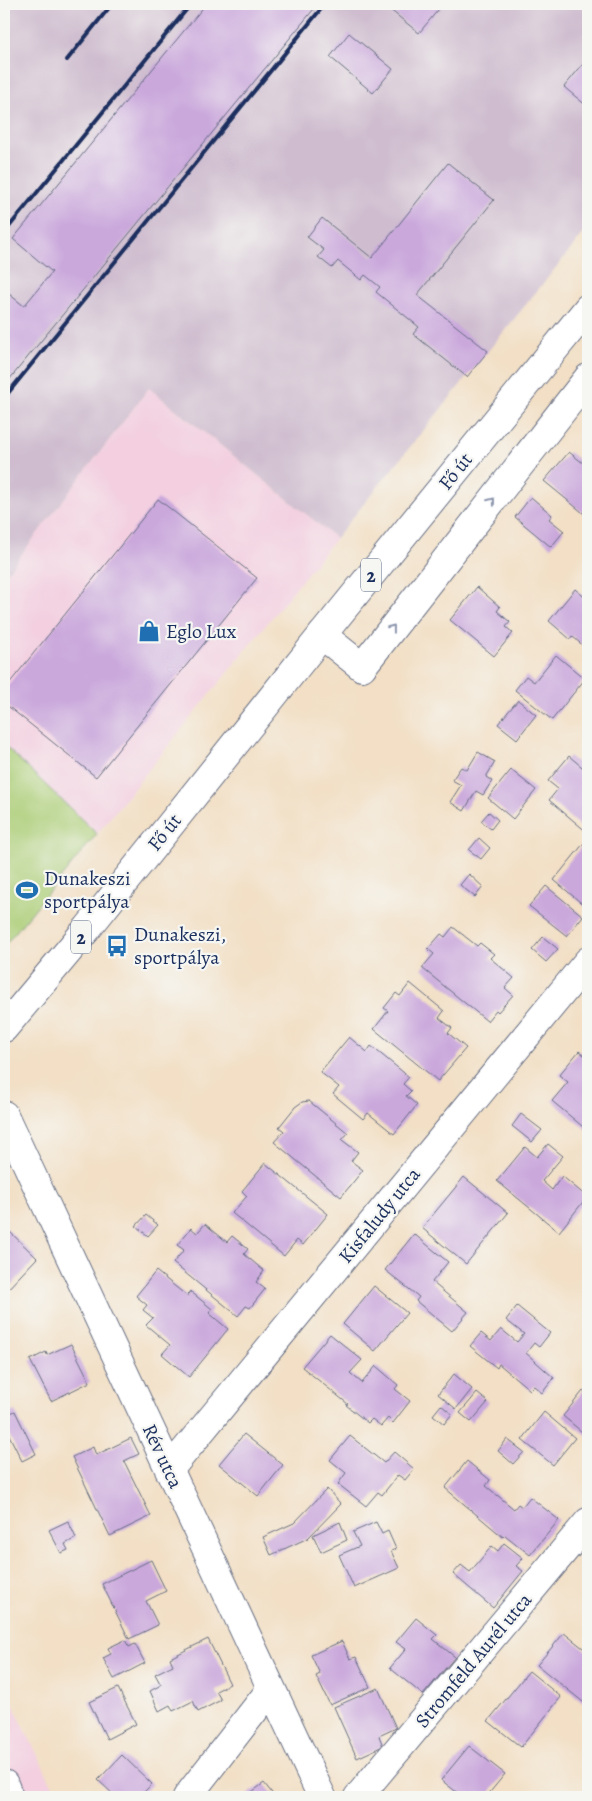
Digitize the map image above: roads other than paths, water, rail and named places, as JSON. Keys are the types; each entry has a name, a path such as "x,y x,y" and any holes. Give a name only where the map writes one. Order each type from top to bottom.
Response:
{"street":[{"name":"Fő út","path":"4,1028 87,929 322,635 588,308"},
{"path":"322,635 362,667 588,378"},
{"name":"Kisfaludy utca","path":"169,1470 588,961"},
{"name":"Rév utca","path":"4,1114 322,1797"},
{"name":"Stromfeld Aurél utca","path":"358,1797 588,1522"},
{"path":"187,1797 271,1689"},
{"path":"4,1784 9,1797"}],"railway":[{"path":"67,60 112,4"},
{"path":"4,233 191,4"},
{"path":"4,398 325,4"}],"place":[{"name":"Eglo Lux","path":"149,631"},
{"name":"Dunakeszi sportpálya","path":"27,890"},
{"name":"Dunakeszi, sportpálya","path":"117,946"}]}
